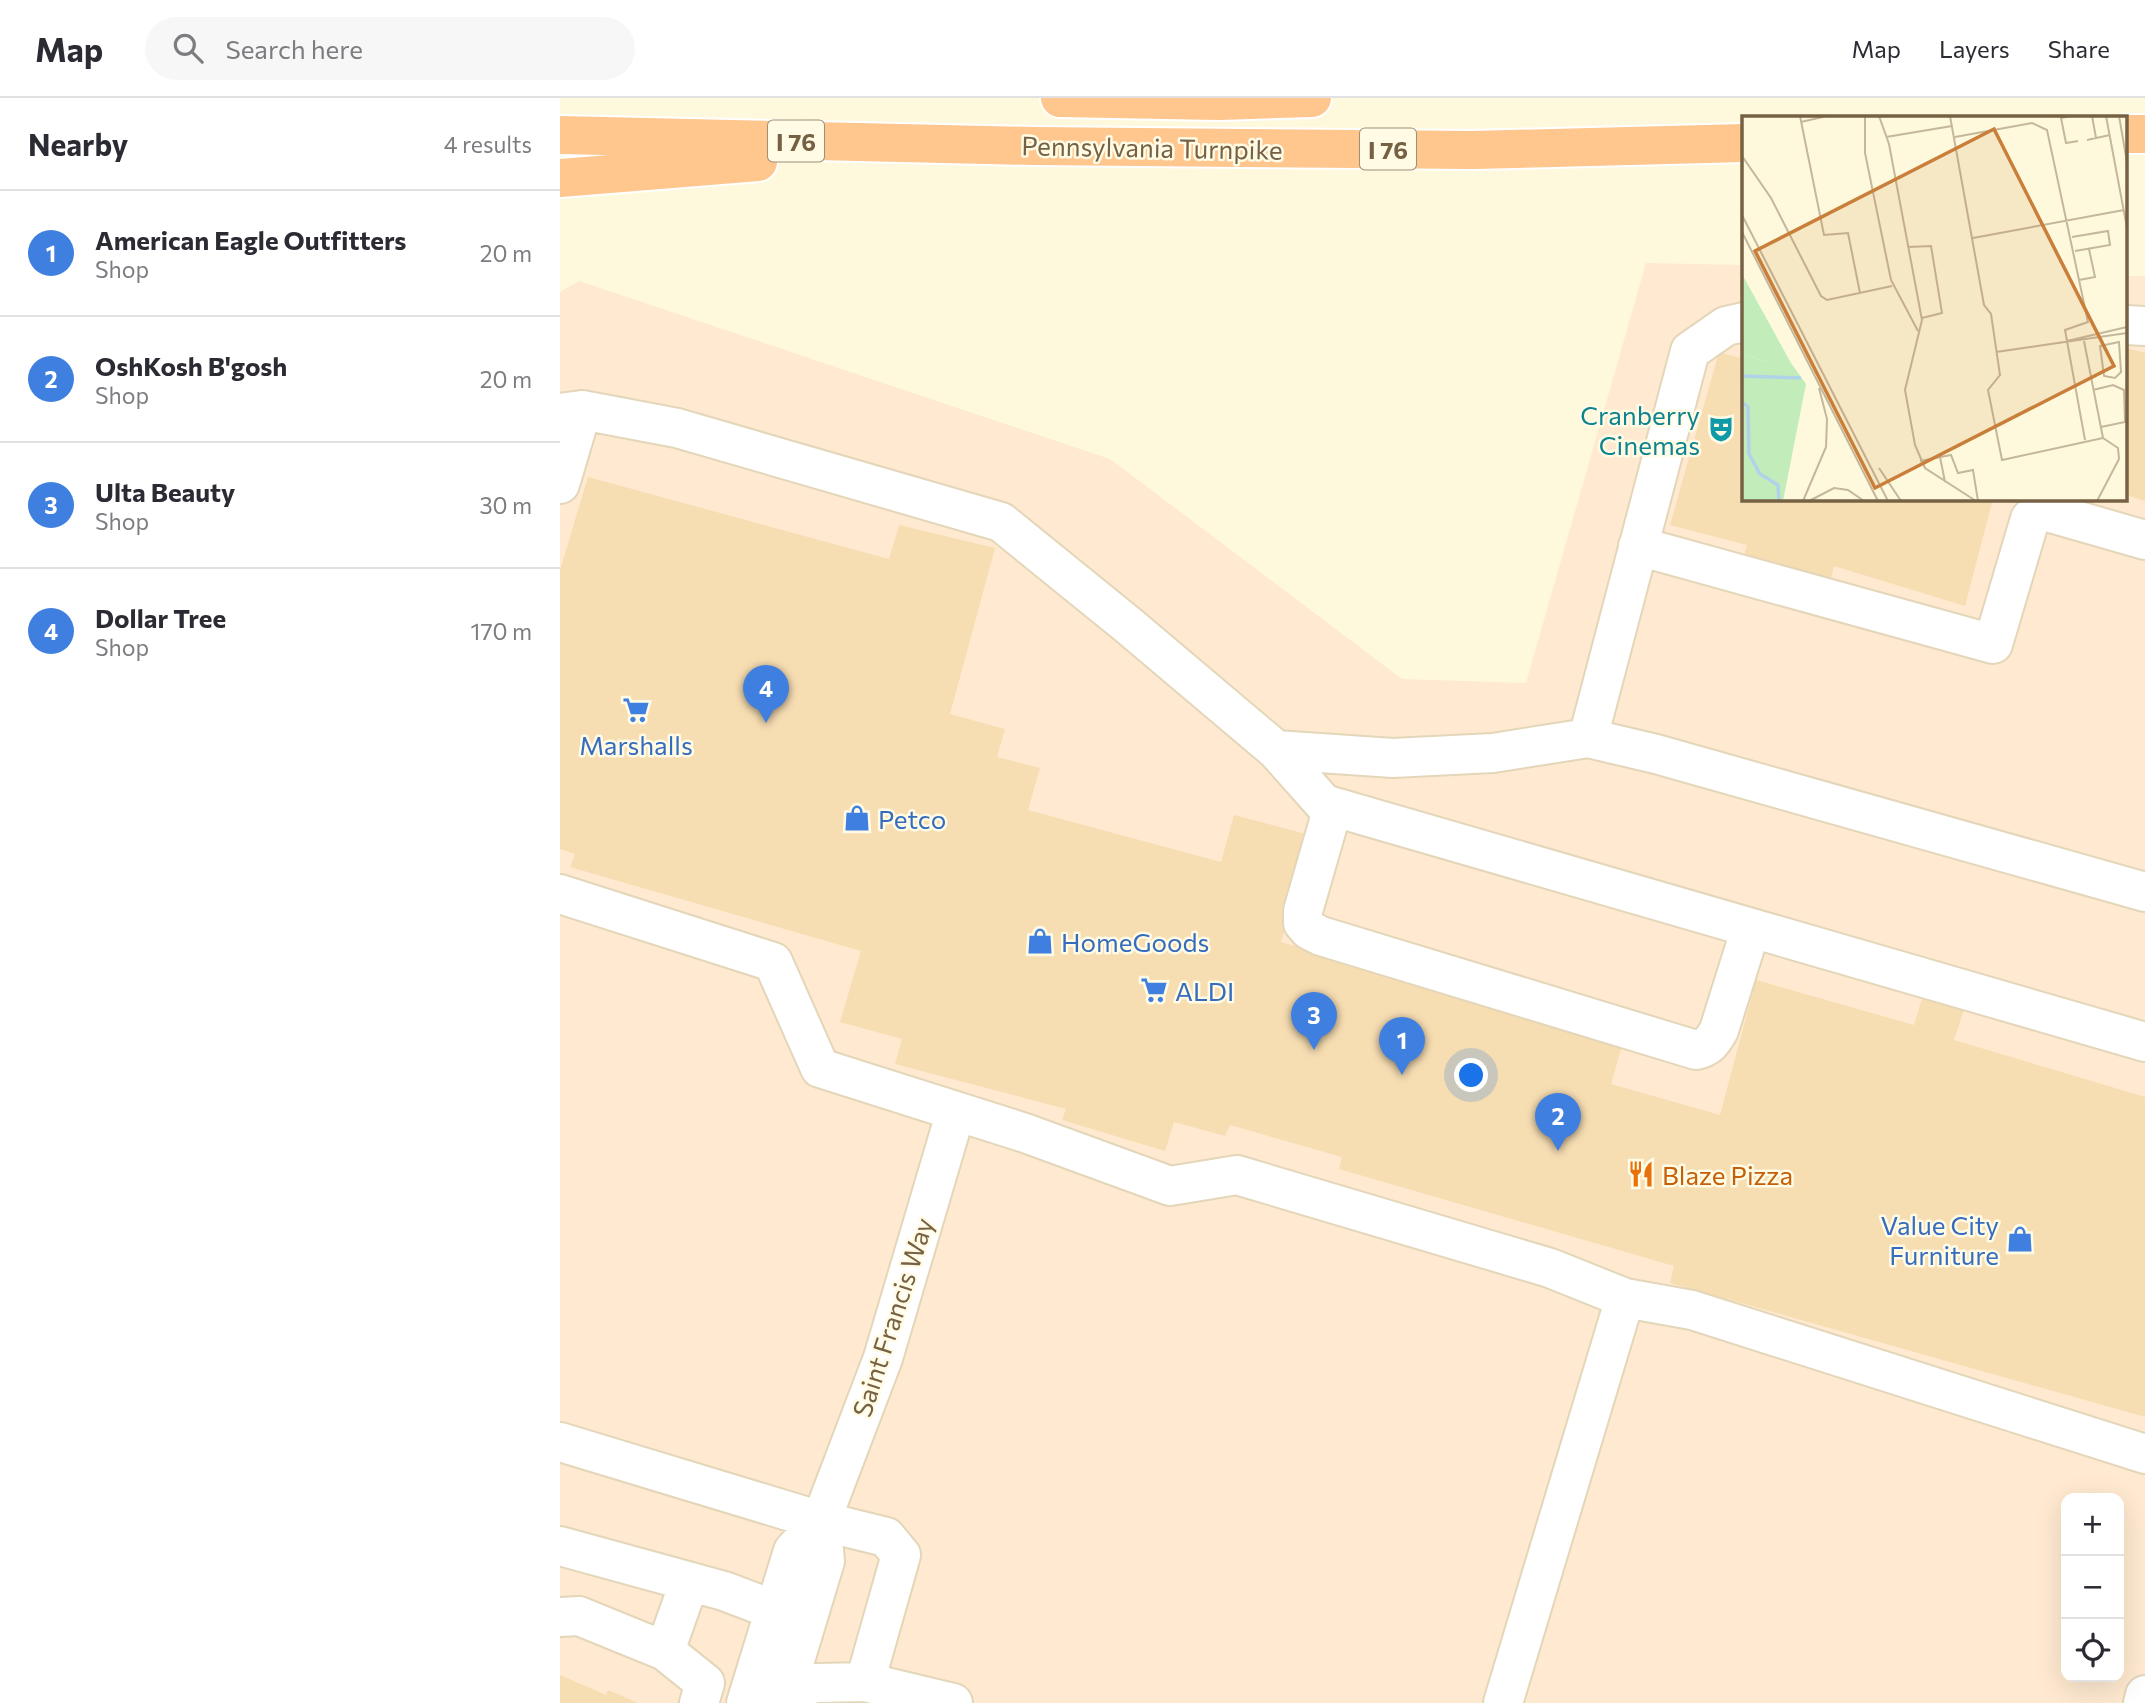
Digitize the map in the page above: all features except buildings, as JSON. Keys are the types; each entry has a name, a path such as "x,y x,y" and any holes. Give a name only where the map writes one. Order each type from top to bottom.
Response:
{"highway":[{"name":"Pennsylvania Turnpike","path":"1060,98 1219,101 1312,98"},
{"name":"Pennsylvania Turnpike","path":"560,135 1032,146 1473,150 1742,144"},
{"path":"560,178 728,163 1032,146"}],"lane":[{"path":"1588,738 1690,351 1726,326 1742,322"},
{"path":"560,484 571,412 677,428 1000,522 1128,625 1276,750 1324,804 2145,1042"},
{"path":"1638,546 1993,644 2030,519 2034,514 2044,512 2145,540"},
{"path":"1276,750 1393,758 1493,753 1588,738 1620,744 2145,892"},
{"path":"1333,807 1303,911 1303,923 1309,930 1321,936 1696,1050 1705,1048 1714,1040 1719,1030 1751,928"},
{"path":"560,894 773,962 820,1068 957,1111 1170,1185 1237,1175 1550,1268 1625,1298 1692,1310 2145,1454"},
{"name":"Saint Francis Way","path":"746,1703 793,1551 821,1521 883,1358 957,1111"},
{"path":"1503,1703 1625,1298"},
{"path":"560,1442 821,1521 886,1537 901,1555 865,1682"},
{"name":"Saint Francis Way","path":"783,1698 825,1561 821,1521"},
{"path":"699,1703 705,1683 666,1651 570,1616 575,1550 743,1597 775,1610"},
{"path":"666,1651 688,1583"},
{"path":"783,1698 817,1683 865,1682 953,1703"},
{"path":"2143,1703 2145,1695"}],"shaded area":[{"path":"1646,263 1742,265 1742,500 2128,500 2128,276 2145,276 2145,1703 560,1703 560,292 579,281 1110,459 1402,679 1526,683"}],"place":[{"name":"Cranberry Cinemas","path":"1721,429"},
{"name":"Marshalls","path":"636,710"},
{"name":"Dollar Tree","path":"766,723"},
{"name":"Petco","path":"857,818"},
{"name":"HomeGoods","path":"1040,941"},
{"name":"ALDI","path":"1154,990"},
{"name":"Ulta Beauty","path":"1314,1050"},
{"name":"American Eagle Outfitters","path":"1402,1075"},
{"name":"OshKosh B'gosh","path":"1558,1151"},
{"name":"Blaze Pizza","path":"1641,1174"},
{"name":"Value City Furniture","path":"2020,1239"}]}
